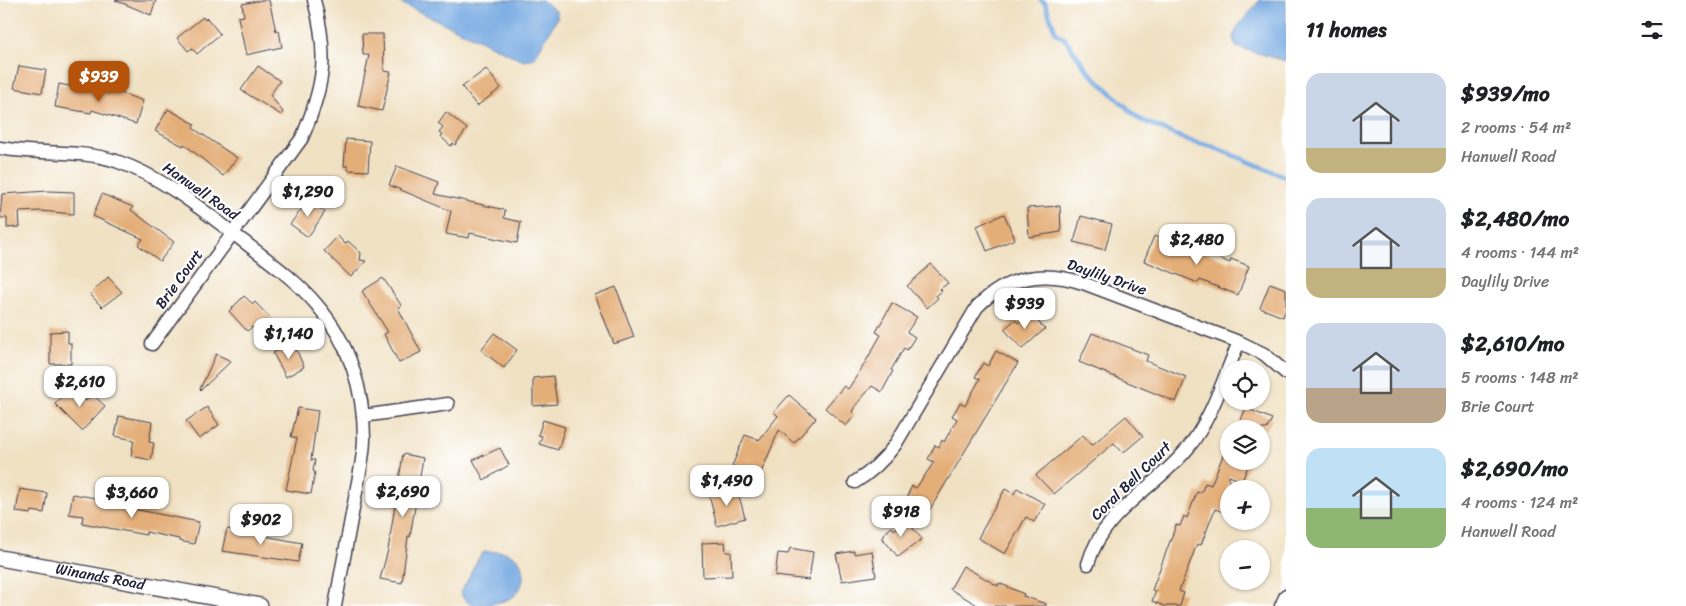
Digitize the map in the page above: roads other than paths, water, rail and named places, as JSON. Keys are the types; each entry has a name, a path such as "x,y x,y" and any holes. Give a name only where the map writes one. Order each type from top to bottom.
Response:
{"street":[{"name":"Brie Court","path":"152,344 302,138 315,108 322,82 324,54 314,0"},
{"name":"Hanwell Road","path":"0,148 22,152 90,154 139,170 164,184 232,233 298,285 338,334 350,361 363,416 364,440 335,606"},
{"name":"Daylily Drive","path":"854,482 877,467 895,445 976,307 988,295 1008,284 1028,277 1064,277 1239,342 1264,354 1286,373"},
{"name":"Coral Bell Court","path":"1088,564 1093,546 1109,521 1173,465 1189,448 1209,414 1239,342"},
{"path":"363,416 448,404"},
{"name":"Winands Road","path":"0,558 260,606"},
{"path":"1281,606 1286,595"}],"water":[{"path":"394,0 542,0 557,12 557,19 534,58 524,61"},
{"path":"1260,0 1286,0 1286,61 1236,47 1233,37 1239,25"},
{"path":"484,552 504,552 516,558 522,568 523,580 518,591 511,598 495,603 474,605 469,603 460,592"}],"waterway":[{"path":"1041,0 1045,3 1056,33 1065,39 1089,72 1139,119 1189,141 1213,147 1286,177"}]}
